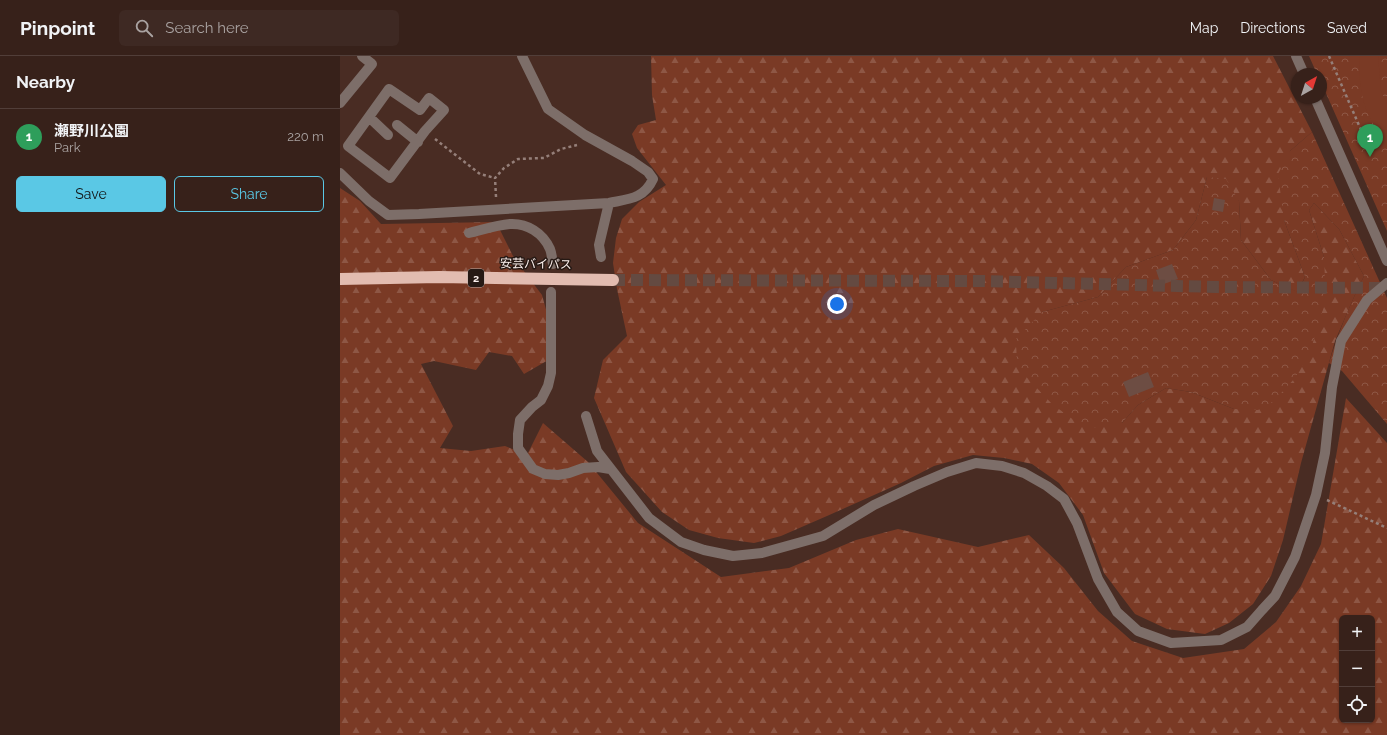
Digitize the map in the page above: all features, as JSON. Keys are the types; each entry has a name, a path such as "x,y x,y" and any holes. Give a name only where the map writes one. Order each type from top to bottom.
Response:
{"highway":[{"name":"安芸バイパス","path":"340,280 439,277 612,280"}],"street":[{"path":"340,103 372,64 362,56"},
{"path":"340,173 369,201 388,214 497,210 609,203 636,197 649,187 653,179 648,172 632,161 589,137 548,109 522,56"},
{"path":"1296,56 1301,68"},
{"path":"389,88 420,110 429,98 444,110 425,131 390,178 348,146 389,88"},
{"path":"1318,104 1387,261"},
{"path":"369,117 388,135"},
{"path":"397,125 418,142"},
{"path":"601,257 599,246 609,203"},
{"path":"469,233 509,224 520,224 533,229 544,239 550,250 553,264"},
{"path":"586,416 597,451 649,518 681,542 704,550 733,556 762,553 823,536 874,505 947,472 976,463 1002,466 1024,473 1047,486 1064,499 1077,523 1098,579 1116,612 1138,631 1171,643 1221,640 1247,627 1275,596 1295,558 1316,495 1325,453 1332,387 1341,341 1367,300 1387,283"},
{"path":"551,292 551,373 548,386 541,400 520,420 518,448 533,469 545,474 558,475 590,467 610,469"}],"path":[{"path":"1329,56 1364,137"},
{"path":"425,131 480,174 495,178"},
{"path":"497,210 495,178 504,168 518,159 544,158 562,149 575,146 589,137"},
{"path":"1316,495 1387,528"}],"green space":[{"path":"651,56 1273,56 1291,91 1291,104 1298,104 1312,132 1290,151 1284,220 1305,277 1297,292 1271,280 1241,240 1239,201 1207,177 1196,220 1173,250 1126,267 1098,297 1042,312 1122,423 1138,405 1166,388 1191,392 1234,409 1324,257 1309,210 1314,203 1339,229 1364,276 1335,341 1301,463 1283,540 1271,576 1253,604 1229,623 1205,634 1167,629 1135,614 1104,573 1083,515 1059,483 1032,464 1004,458 973,455 934,466 901,483 781,536 754,543 718,538 689,530 662,512 626,472 594,398 603,360 627,336 613,263 616,238 622,219 639,202 666,185 637,148 632,134 638,125 656,120 652,95"},
{"path":"1309,56 1387,56 1387,231 1327,96 1327,68 1314,68"},
{"path":"1359,56 1378,56 1381,91 1387,104 1387,145 1373,123 1364,103 1360,83"},
{"path":"1312,132 1387,298 1387,424 1342,371 1329,363 1336,341 1364,276 1339,229 1314,203 1309,210 1324,257 1326,300 1310,352 1295,378 1274,401 1258,410 1234,409 1191,392 1166,388 1138,405 1122,423 1086,429 1052,404 1017,367 1016,339 1042,312 1098,297 1126,267 1173,250 1196,220 1207,177 1226,179 1239,201 1241,240 1271,280 1298,292 1305,277 1284,220 1278,174 1290,151"},
{"path":"340,188 360,201 381,224 496,222 514,258 542,295 553,335 550,359 524,374 512,356 489,352 476,370 434,361 421,364 453,426 440,448 471,451 505,446 527,455 543,423 588,462 638,523 721,577 789,568 856,540 898,529 978,547 1029,535 1064,568 1098,611 1132,641 1183,658 1244,649 1276,622 1301,586 1321,544 1346,398 1387,443 1387,735 340,735"}],"building":[{"path":"1214,198 1225,200 1223,212 1212,210"},
{"path":"1172,264 1178,279 1161,285 1156,270"},
{"path":"1148,372 1154,387 1129,397 1123,382"}],"tunnel":[{"path":"613,280 981,281 1216,287 1387,288"}],"place":[{"name":"瀬野川公園","path":"1370,157"}]}
